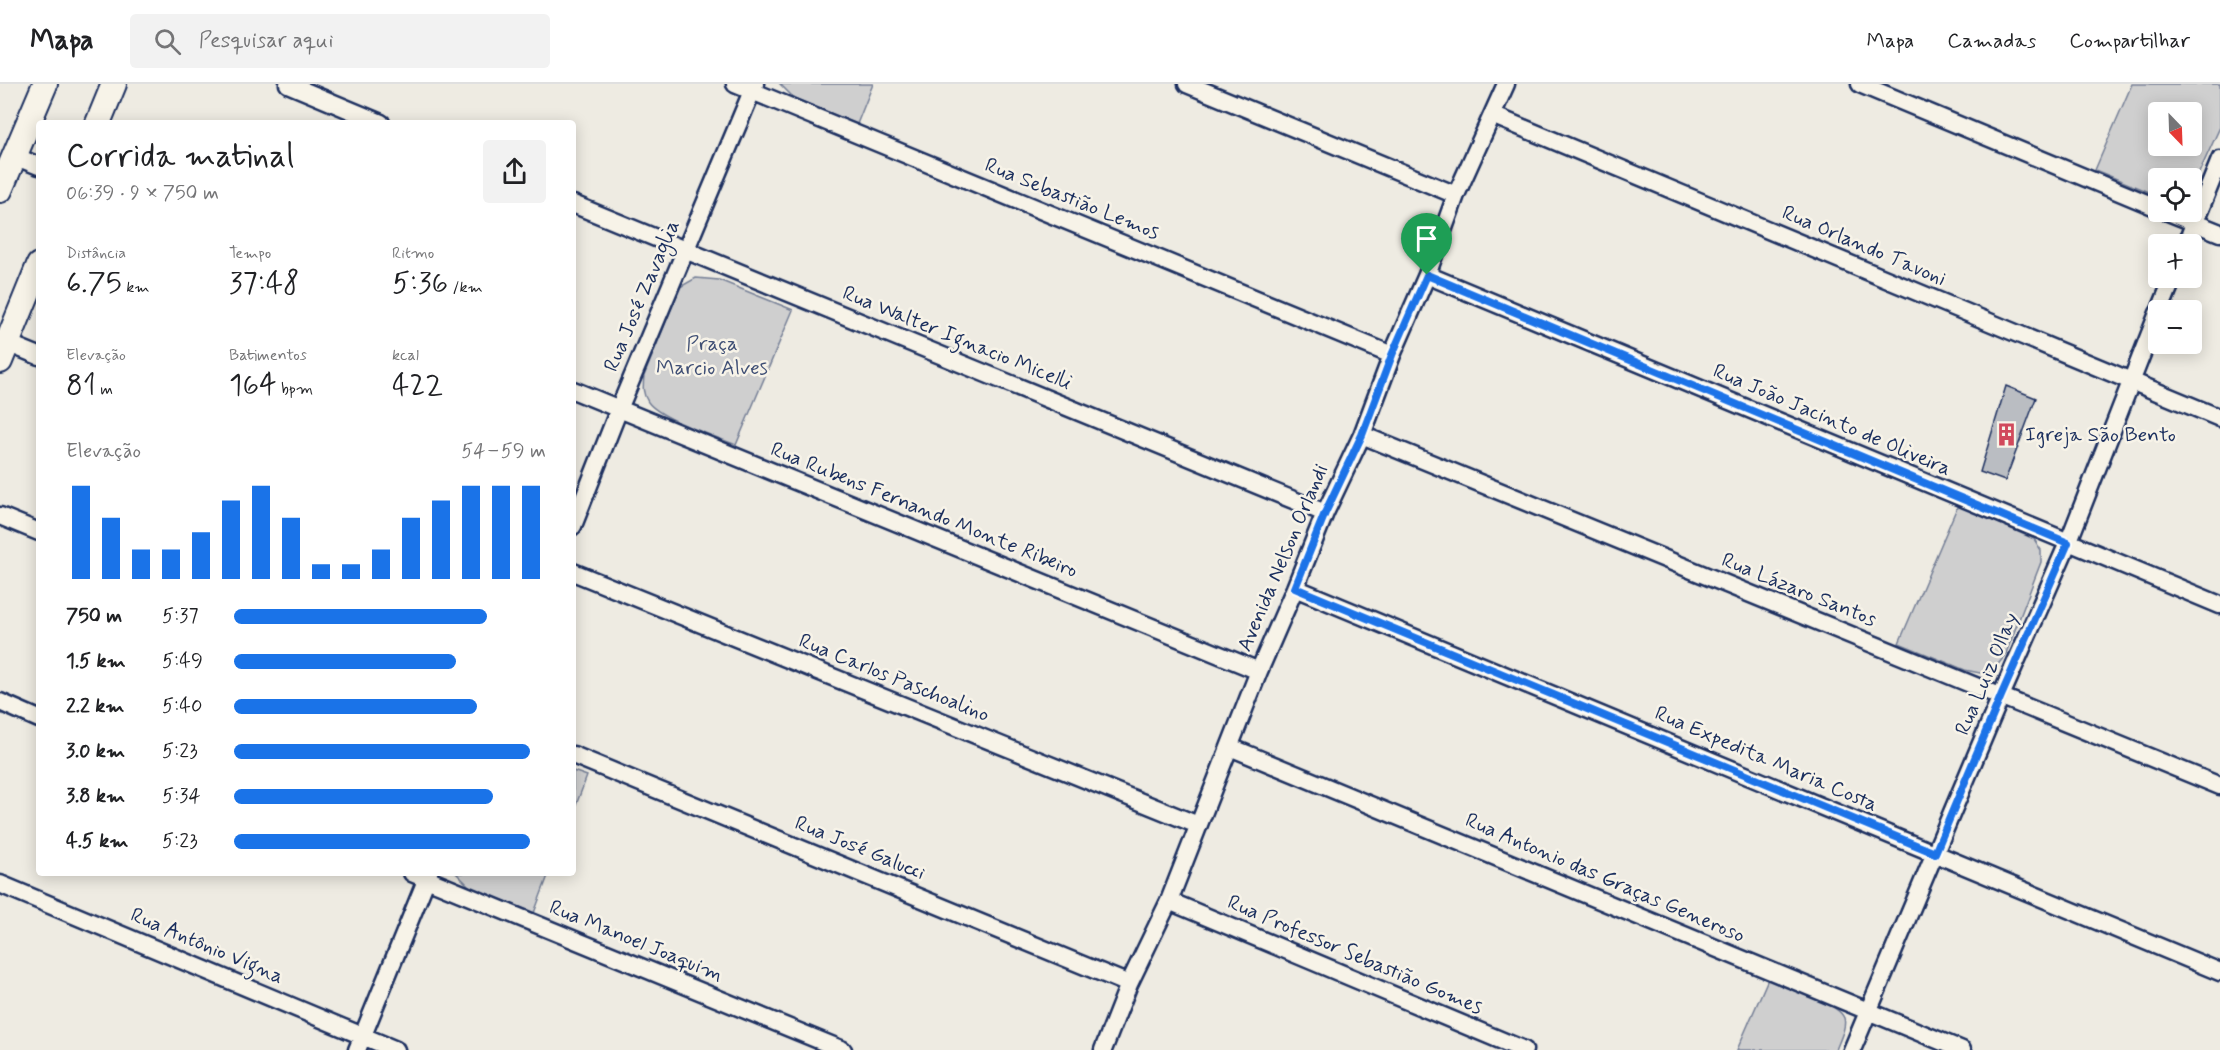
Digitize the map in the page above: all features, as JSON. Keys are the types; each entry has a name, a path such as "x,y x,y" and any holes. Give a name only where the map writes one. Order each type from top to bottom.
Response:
{"main road":[{"path":"0,190 43,84"},
{"path":"99,120 114,84"},
{"path":"3,348 36,272"}],"street":[{"path":"288,84 374,120"},
{"name":"Rua Sebastião Lemos","path":"735,84 754,87 1392,355"},
{"path":"1187,84 1456,195"},
{"name":"Avenida Nelson Orlandi","path":"1103,1050 1129,984 1169,901 1259,671 1325,513 1362,435 1392,355 1427,275 1456,195 1506,84"},
{"path":"1860,84 2148,204"},
{"name":"Rua José Zavaglia","path":"576,518 619,409 754,87"},
{"name":"Rua Orlando Tavoni","path":"1492,115 2220,418"},
{"path":"14,156 36,165"},
{"path":"2190,234 2220,160"},
{"name":"Rua Walter Ignacio Micelli","path":"576,205 1325,513"},
{"path":"2195,223 2220,233"},
{"name":"Rua João Jacinto de Oliveira","path":"1427,275 2220,605"},
{"name":"Rua Luiz Ollay","path":"1852,1050 2068,543 2148,340"},
{"path":"3,348 36,355"},
{"name":"Rua Rubens Fernando Monte Ribeiro","path":"576,391 1259,671"},
{"name":"Rua Lázaro Santos","path":"1362,435 2220,786"},
{"path":"0,516 36,531"},
{"name":"Rua Carlos Paschoalino","path":"576,573 1198,825"},
{"name":"Rua Expedita Maria Costa","path":"1295,588 2220,972"},
{"path":"0,702 36,718"},
{"name":"Rua Antonio das Graças Generoso","path":"1230,747 1962,1050"},
{"name":"Rua José Galucci","path":"576,755 1129,984"},
{"path":"360,1043 423,876"},
{"name":"Rua Manoel Joaquim","path":"425,876 843,1050"},
{"name":"Rua Antônio Vigna","path":"0,884 360,1043 396,1050"},
{"name":"Rua Professor Sebastião Gomes","path":"1169,901 1524,1050"}],"green space":[{"path":"780,84 873,84 857,124 794,98"},
{"path":"2132,84 2220,84 2220,127 2201,168 2148,168 2148,192 2095,170"},
{"name":"Praça Marcio Alves","path":"696,278 719,280 793,310 736,445 664,415 648,402 644,392 644,376 680,287"},
{"path":"1958,505 2034,539 2041,550 2041,562 2005,656 1994,669 1985,674 1965,670 1899,643"},
{"path":"576,772 587,776 576,805"},
{"path":"459,876 548,876 534,913 470,887"},
{"path":"1768,979 1810,995 1840,1012 1844,1018 1844,1026 1836,1050 1737,1050"}],"building":[{"name":"Igreja São Bento","path":"2006,386 2036,398 2005,481 1980,472"}],"place":[{"name":"Igreja São Bento","path":"2007,435"}],"route":[{"path":"1427,275 2068,543 1935,853 1295,588 1325,513 1362,435 1392,355 1427,275"}]}
